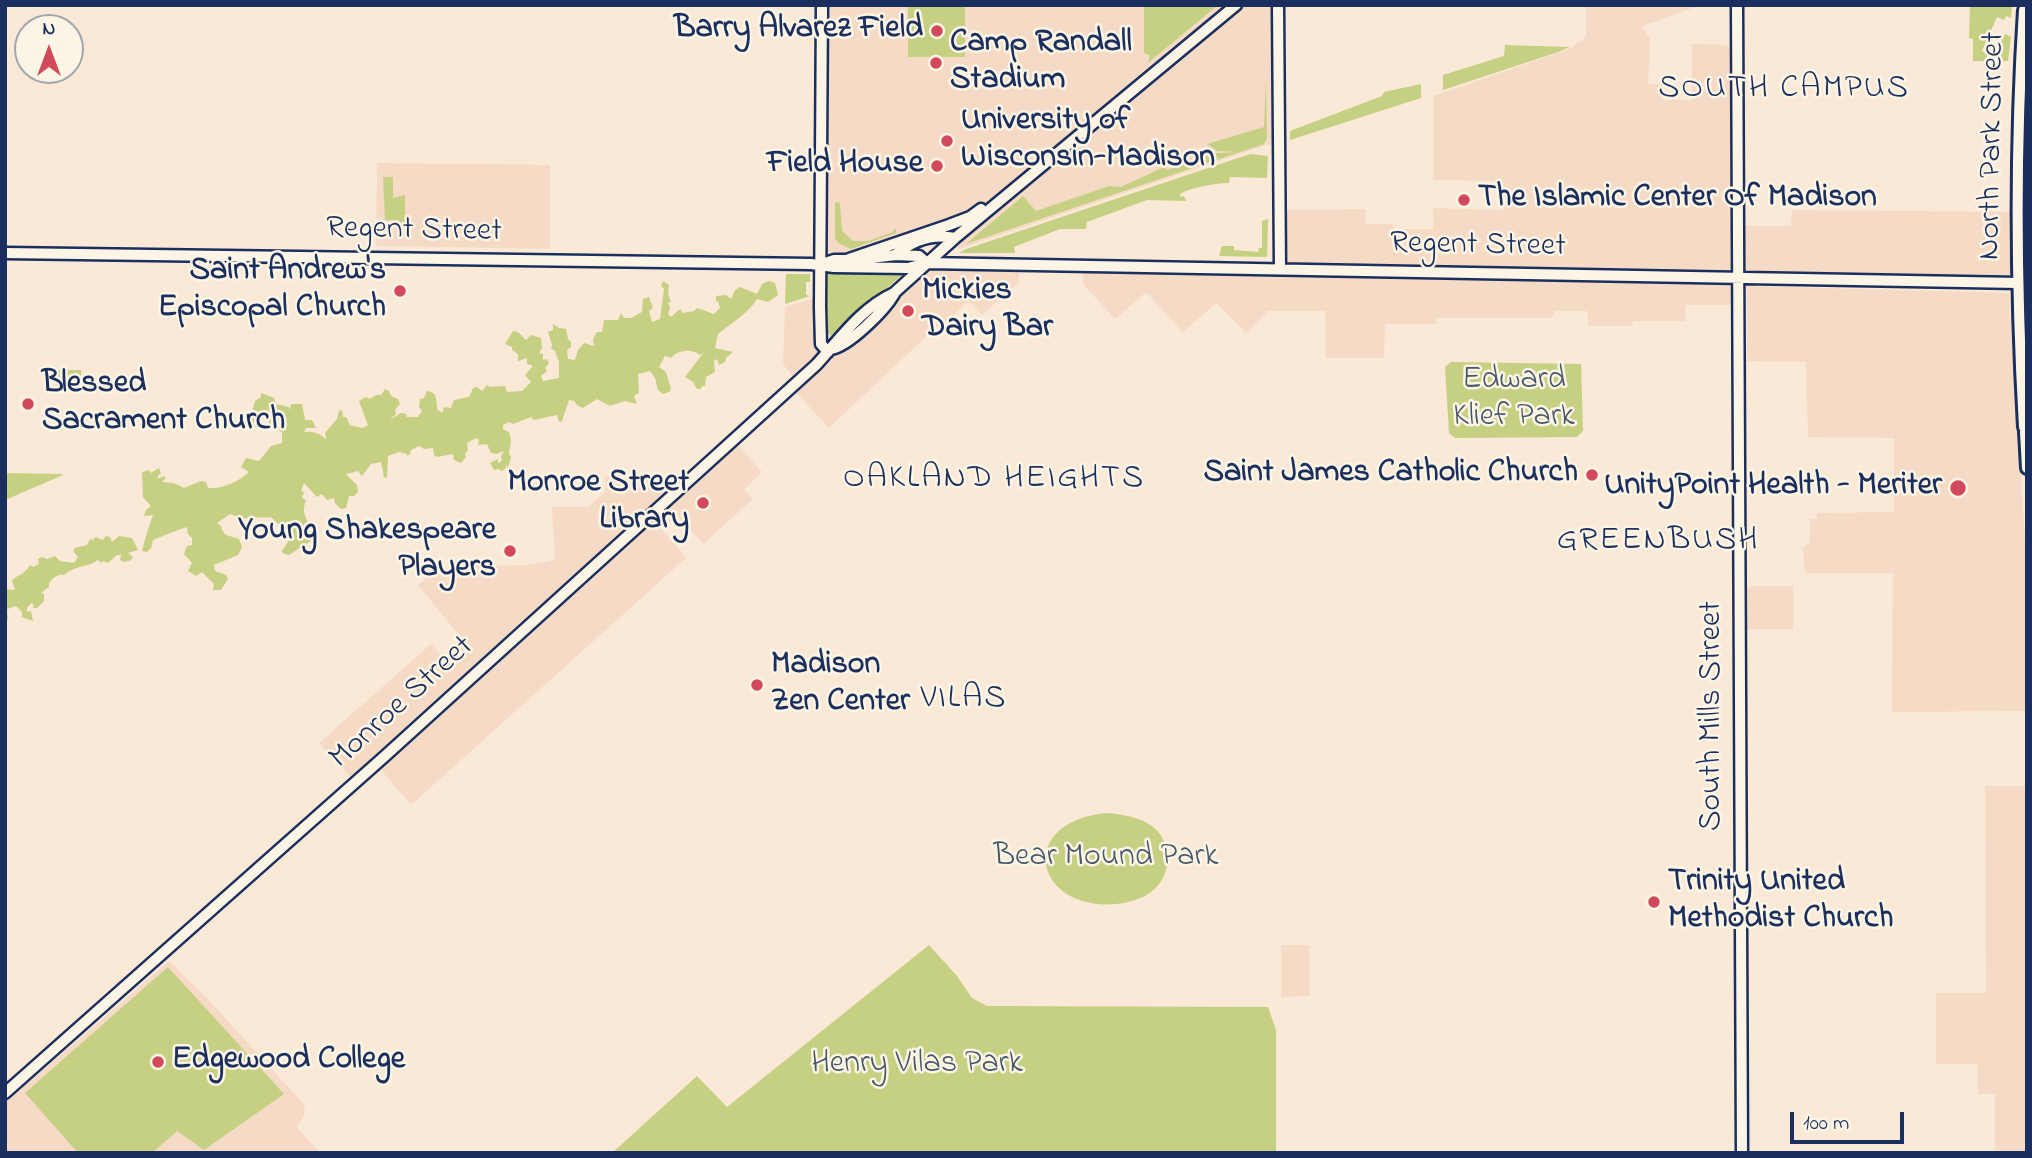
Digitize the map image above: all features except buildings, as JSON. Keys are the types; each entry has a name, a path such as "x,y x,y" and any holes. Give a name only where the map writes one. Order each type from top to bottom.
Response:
{"main road":[{"path":"822,5 821,344 830,350"},
{"name":"Monroe Street","path":"5,1093 447,700 830,350 834,341 882,298 894,293 955,238 1236,5"},
{"path":"1278,5 1280,269"},
{"name":"South Mills Street","path":"1737,5 1742,1153"},
{"name":"North Park Street","path":"2024,10 2020,62 2024,429 2027,468"},
{"path":"849,259 970,216 993,198 1014,189"},
{"path":"859,267 889,260 909,244 925,238 939,235 955,238"},
{"name":"Regent Street","path":"5,253 822,264 834,267 908,268 927,264 1280,269 2022,283"},
{"name":"Regent Street","path":"822,264 834,260 896,255 919,256 927,264"}],"shaded area":[{"name":"University of Wisconsin-Madison","path":"822,5 1278,5 1279,144 1266,145 959,249 946,246 1011,191 993,198 977,213 822,264"},
{"path":"1586,5 1701,5 1642,26 1650,39 1648,84 1663,85 1663,100 1692,100 1692,44 1725,45 1731,48 1733,226 1791,226 1792,210 2019,212 2018,283 1732,270 1732,305 1686,305 1685,321 1633,321 1632,326 1588,326 1587,311 1555,311 1551,318 1436,318 1436,324 1385,324 1384,358 1326,358 1325,311 1268,311 1246,333 1216,303 1183,332 1146,292 1115,319 1083,284 1083,266 1280,269 1280,210 1365,209 1366,224 1393,224 1393,229 1433,229 1433,208 1504,210 1503,181 1433,180 1433,96 1569,49 1586,37"},
{"path":"377,163 550,165 550,249 376,246"},
{"path":"927,263 1019,266 1019,282 982,315 969,301 935,328 829,428 791,387 797,382 783,364 785,307 821,296 821,344 841,347"},
{"name":"UnityPoint Health - Meriter","path":"1747,286 2009,293 2027,571 2027,711 1892,712 1893,573 1805,573 1803,548 1810,542 1810,519 1817,519 1817,513 1894,512 1894,438 1808,437 1806,362 1747,361"},
{"path":"733,440 762,472 744,490 753,499 703,544 665,502 650,516 686,558 411,805 376,764 355,782 319,743 431,644 445,659 464,641 418,585 432,574 452,566 529,565 555,560 552,507 588,507 605,492 605,476 659,476 662,485 672,495"},
{"name":"UnityPoint Health - Meriter","path":"1752,586 1793,586 1793,629 1745,629 1745,591"},
{"path":"1985,786 2027,786 2027,1153 1995,1153 1995,1094 1978,1094 1977,1064 1936,1064 1936,993 1986,993"},
{"path":"1281,945 1309,945 1310,996 1281,997"},
{"name":"Edgewood College","path":"169,961 207,998 301,1101 305,1109 304,1116 297,1127 320,1153 5,1153 5,1103"}],"green space":[{"name":"Barry Alvarez Field","path":"908,5 965,5 965,57 908,57"},
{"path":"1144,5 1218,5 1148,63 1150,55 1144,53"},
{"path":"1970,5 2012,5 2011,18 2006,16 2004,20 1997,17 1982,51 1988,54 1985,61 1973,61 1973,39 1969,38"},
{"path":"2005,34 2011,37 2008,61 1992,61"},
{"path":"1505,45 1570,47 1443,90 1443,75 1504,56"},
{"path":"1266,79 1267,138 1264,144 966,244 1023,196 1036,211 1109,186 1121,187 1164,167 1167,170 1217,153 1239,152 1217,151 1207,144 1264,127"},
{"path":"1421,84 1421,98 1290,140 1290,131 1382,96 1384,92"},
{"path":"1250,154 1268,156 1267,178 1230,177 1229,183 1204,186 1180,194 1186,201 1147,200 1087,222 1086,229 1060,229 1014,247 1015,253 959,253 966,249"},
{"path":"383,177 393,177 393,198 405,195 405,228 396,226 393,220 385,220"},
{"path":"835,202 840,203 842,231 853,241 868,241 893,232 894,229 896,233 851,249 840,244 835,239"},
{"path":"1268,219 1267,257 1219,256 1222,246 1258,252 1259,248 1262,248 1262,221"},
{"path":"832,272 903,274 831,336 828,333 825,276"},
{"path":"786,274 810,274 810,282 806,282 806,295 810,296 785,304"},
{"path":"663,281 669,285 671,302 668,303 668,314 671,317 680,309 683,313 697,308 714,314 720,308 716,296 726,295 731,299 735,290 740,287 757,294 762,284 769,281 775,283 778,295 768,302 757,299 745,313 718,334 715,348 733,352 719,365 717,359 714,361 715,372 706,377 705,386 701,389 697,389 693,382 685,377 704,352 700,355 689,351 682,352 671,358 665,356 659,367 666,372 671,389 669,392 663,394 658,390 650,371 638,374 639,393 634,396 637,404 625,401 610,406 597,399 583,408 569,400 562,421 559,422 557,415 534,420 531,417 503,425 511,440 511,457 508,468 506,465 502,471 494,470 490,463 498,459 498,463 502,461 504,451 491,453 487,444 478,445 479,440 476,438 467,443 466,457 461,463 454,460 453,454 437,457 433,448 424,449 419,446 407,456 399,452 388,456 387,478 384,477 381,462 371,464 362,476 358,471 346,474 357,485 358,492 349,496 346,508 341,509 334,498 327,500 322,494 317,497 304,483 301,491 304,492 302,498 306,500 304,511 310,527 311,541 289,555 282,551 291,537 271,517 243,519 230,514 217,523 225,534 239,539 242,547 238,555 214,565 215,571 226,575 228,579 221,590 213,590 214,584 202,572 196,576 188,571 192,563 184,554 187,546 192,545 192,538 187,527 153,540 147,552 142,551 153,515 144,516 151,506 143,497 142,472 149,470 151,473 159,468 161,474 158,479 163,476 166,478 162,482 174,483 184,488 201,481 206,482 208,488 219,487 240,479 249,472 241,467 246,458 259,461 271,446 282,443 282,433 276,426 268,427 270,414 267,410 262,411 256,427 250,426 255,401 261,397 261,393 274,398 276,404 289,407 290,410 291,404 302,404 305,420 312,420 316,428 306,428 304,432 316,433 326,440 325,433 337,419 339,411 342,410 343,417 346,417 350,425 362,428 368,425 359,401 381,395 385,389 398,399 400,404 395,410 396,414 389,420 401,413 407,417 418,417 422,411 419,407 420,399 424,398 427,391 434,394 437,409 442,413 444,407 451,408 454,400 469,397 473,388 477,387 482,391 487,385 505,386 507,392 522,391 531,382 525,375 533,366 527,364 527,358 518,361 518,354 505,344 513,331 526,340 531,335 541,338 542,348 539,353 543,354 543,360 547,359 549,363 545,368 547,371 541,376 543,381 559,378 559,362 551,348 548,332 553,330 553,324 566,329 571,342 571,347 567,350 568,359 575,360 584,343 594,346 593,339 597,332 602,332 604,320 618,320 621,313 624,318 631,318 642,312 643,299 649,297 653,308 649,311 652,322 660,319"},
{"name":"Edward Klief Park","path":"1451,362 1581,364 1583,431 1577,437 1455,438 1449,433 1445,367"},
{"path":"55,370 81,370 81,381 74,392 60,392 56,389"},
{"path":"5,473 62,474 63,475 5,500"},
{"path":"106,536 110,537 112,542 119,536 132,538 138,550 128,553 133,557 131,560 124,562 120,560 121,555 117,555 108,563 98,560 55,577 41,593 44,594 44,601 37,608 33,608 31,603 27,608 27,612 31,611 33,621 22,617 22,612 16,606 7,609 8,620 5,619 5,589 15,590 12,580 30,565 33,567 39,564 38,559 42,557 47,559 55,556 60,561 74,563 78,557 73,551 75,548 87,545 90,539 95,537 103,540"},
{"name":"Bear Mound Park","path":"1106,813 1130,816 1152,826 1164,841 1167,850 1167,868 1158,885 1143,897 1125,903 1088,902 1067,894 1053,881 1046,864 1048,848 1058,832 1077,820"},
{"name":"Henry Vilas Park","path":"929,945 957,976 972,998 987,1006 1268,1007 1276,1030 1276,1153 612,1153 697,1076 727,1107"},
{"name":"Edgewood College","path":"168,967 284,1094 204,1150 177,1131 152,1153 78,1153 25,1093"}],"place":[{"name":"Barry Alvarez Field","path":"937,31"},
{"name":"Camp Randall Stadium","path":"936,63"},
{"name":"University of Wisconsin-Madison","path":"947,141"},
{"name":"Field House","path":"937,166"},
{"name":"The Islamic Center Of Madison","path":"1464,200"},
{"name":"Saint Andrew's Episcopal Church","path":"400,291"},
{"name":"Mickies Dairy Bar","path":"908,311"},
{"name":"Blessed Sacrament Church","path":"28,404"},
{"name":"Saint James Catholic Church","path":"1592,475"},
{"name":"UnityPoint Health - Meriter","path":"1958,488"},
{"name":"Monroe Street Library","path":"703,503"},
{"name":"Young Shakespeare Players","path":"510,551"},
{"name":"Madison Zen Center","path":"757,685"},
{"name":"Trinity United Methodist Church","path":"1654,902"},
{"name":"Edgewood College","path":"158,1062"}],"district":[{"name":"SOUTH CAMPUS","path":"1784,91"},
{"name":"OAKLAND HEIGHTS","path":"994,481"},
{"name":"GREENBUSH","path":"1658,543"},
{"name":"VILAS","path":"964,701"}]}
